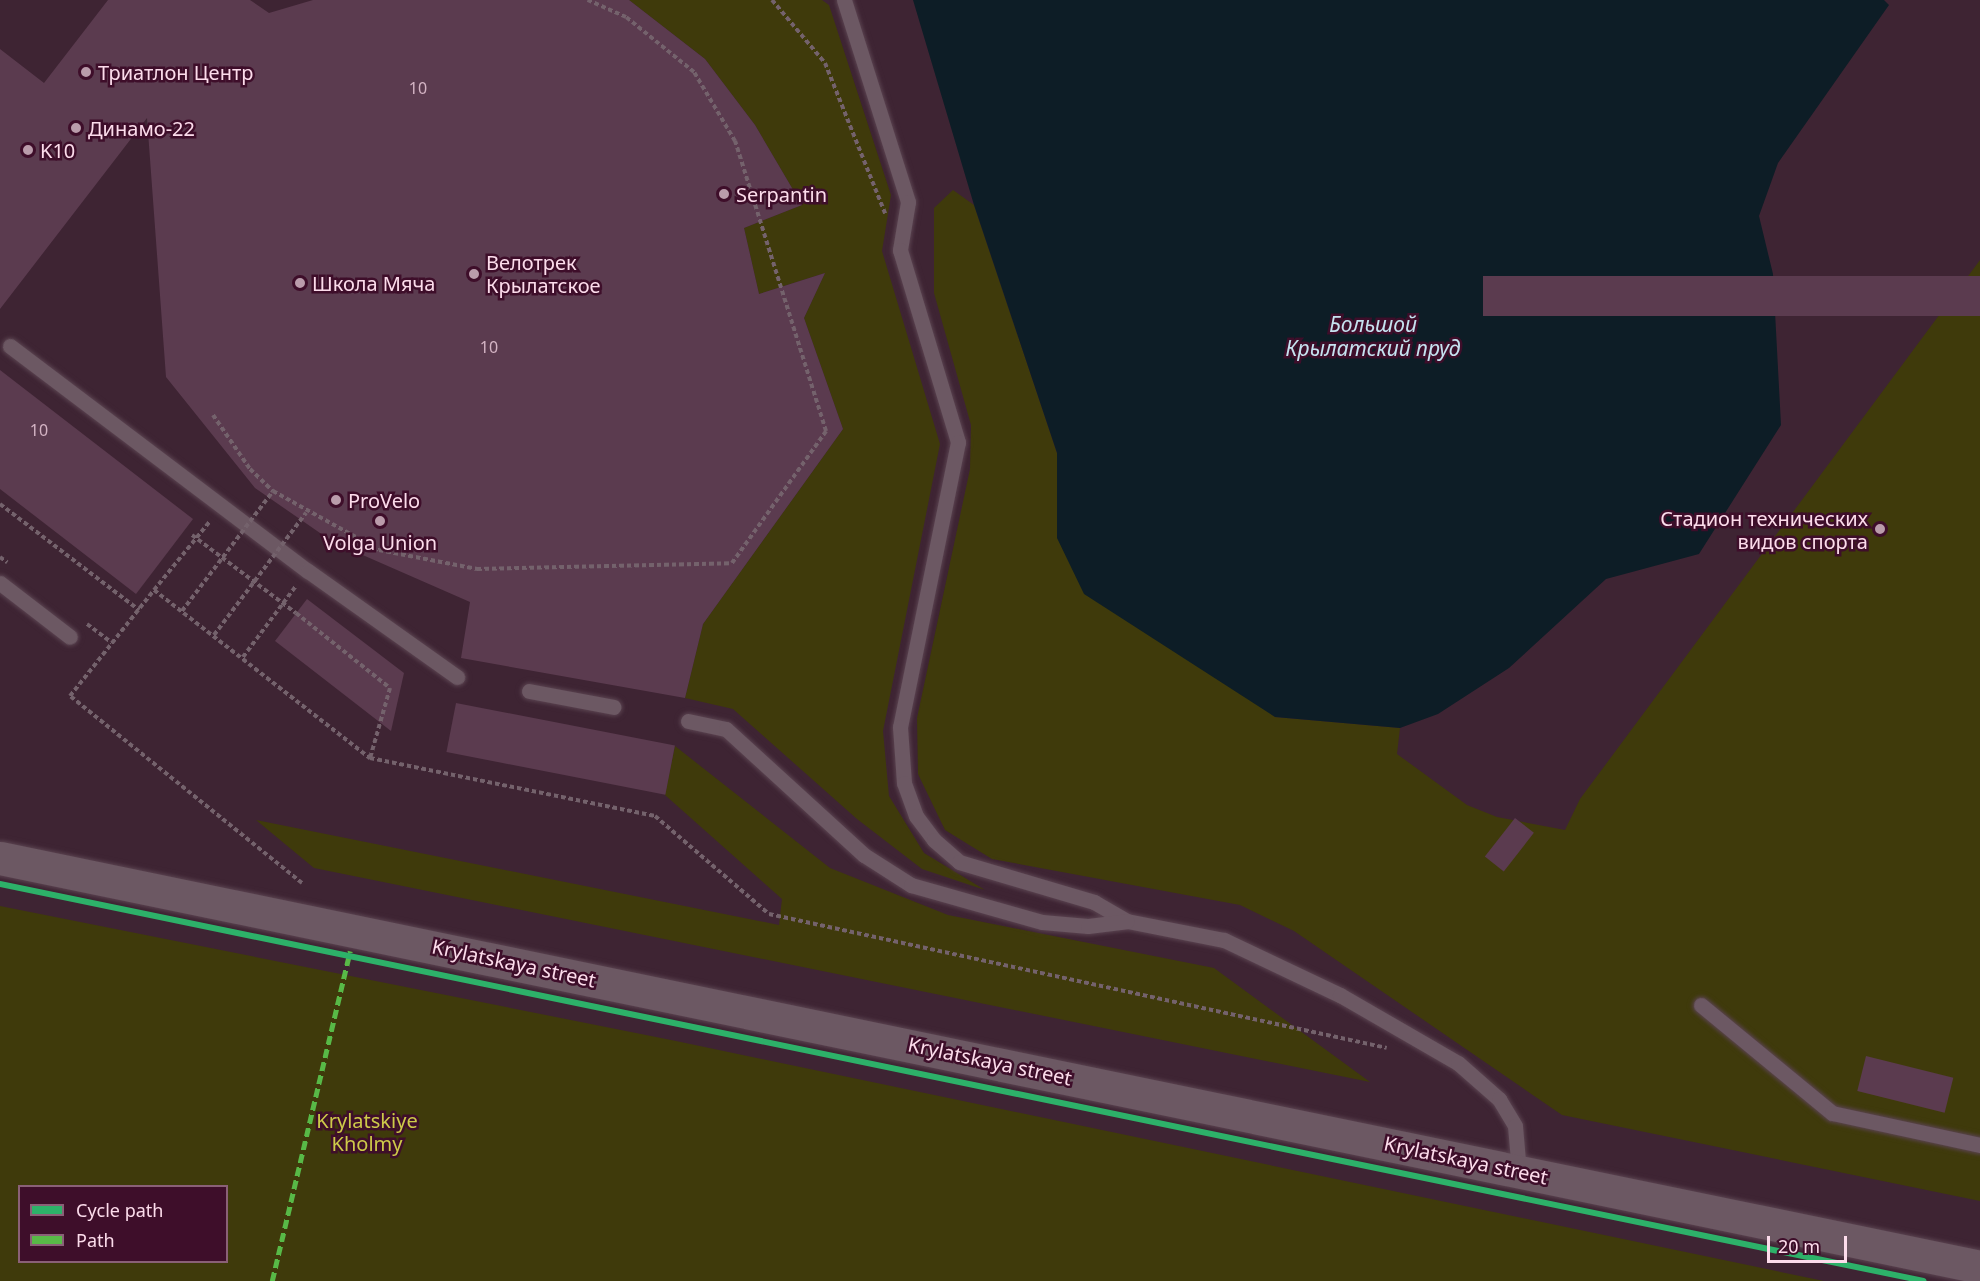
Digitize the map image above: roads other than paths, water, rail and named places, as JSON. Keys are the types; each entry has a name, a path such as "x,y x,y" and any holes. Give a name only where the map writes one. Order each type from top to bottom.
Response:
{"main road":[{"name":"Krylatskaya street","path":"0,858 1980,1267"}],"lane":[{"path":"844,0 908,202 900,250 958,442 900,727 904,783 916,816 934,840 959,862 1094,902 1127,921"},
{"path":"10,346 308,571 457,677"},
{"path":"0,583 70,637"},
{"path":"529,691 614,707"},
{"path":"688,722 726,729 864,855 911,885 1042,922 1088,926 1127,921 1224,940 1340,996 1458,1063 1499,1099 1515,1126 1519,1172"},
{"path":"1701,1005 1832,1113 1980,1145"}],"water":[{"name":"Большой Крылатский пруд","path":"913,0 1884,0 1889,5 1778,163 1759,216 1773,274 1781,425 1699,554 1606,579 1509,668 1438,714 1400,728 1275,717 1084,594 1057,538 1057,453 974,205"}],"place":[{"name":"Триатлон Центр","path":"86,72"},
{"name":"Динамо-22","path":"76,128"},
{"name":"K10","path":"28,150"},
{"name":"Serpantin","path":"724,194"},
{"name":"Велотрек Крылатское","path":"474,274"},
{"name":"Школа Мяча","path":"300,283"},
{"name":"ProVelo","path":"336,500"},
{"name":"Volga Union","path":"380,521"},
{"name":"Стадион технических видов спорта","path":"1880,529"}],"park label":[{"name":"Krylatskiye Kholmy","path":"367,1132"}]}
